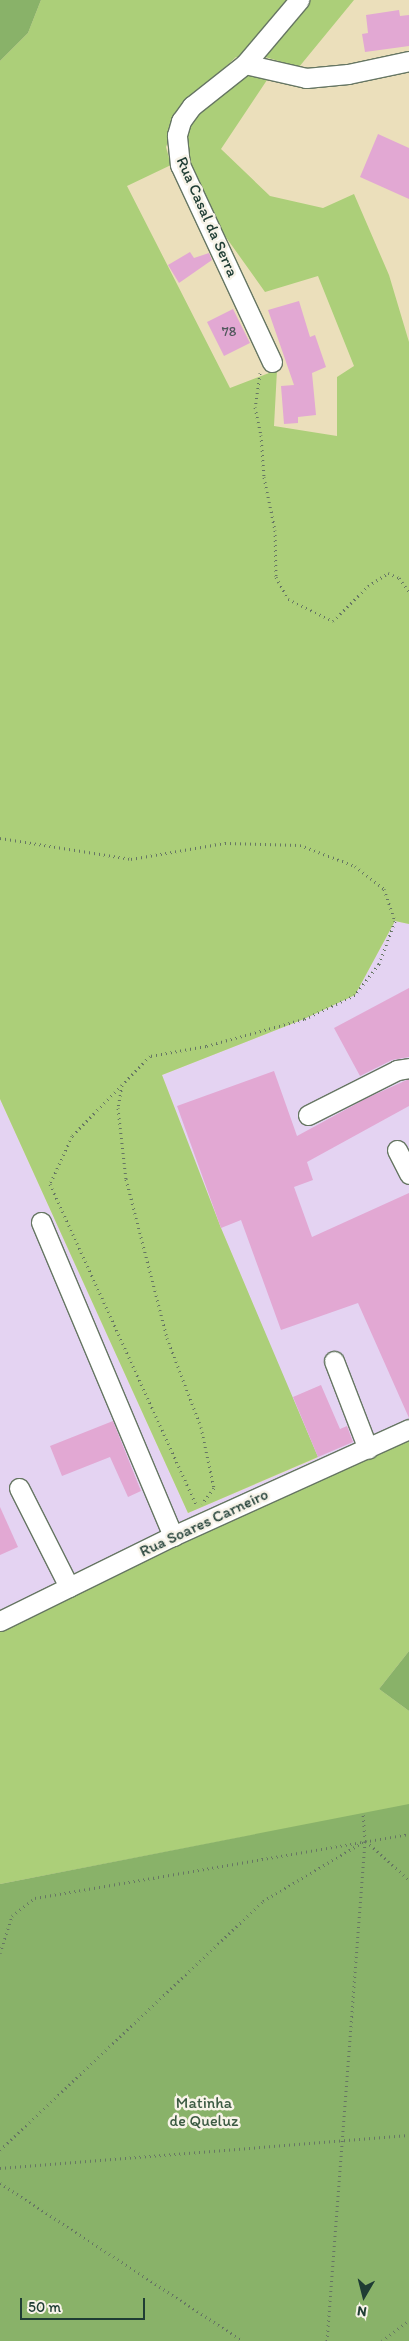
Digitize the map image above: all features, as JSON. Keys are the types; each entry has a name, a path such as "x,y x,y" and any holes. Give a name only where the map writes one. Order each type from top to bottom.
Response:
{"street":[{"name":"Rua Casal da Serra","path":"269,355 180,165 177,148 181,121 192,106 244,64 299,0"},
{"path":"244,64 306,78 348,74 409,61"},
{"path":"308,1115 397,1070 409,1068"},
{"path":"397,1150 409,1174"},
{"path":"41,1222 173,1536"},
{"path":"334,1361 368,1449"},
{"name":"Rua Soares Carneiro","path":"0,1621 173,1536 409,1429"},
{"path":"19,1488 69,1588"}],"path":[{"path":"269,355 255,408 261,435 264,477 275,530 276,577 288,599 333,621 368,586 388,574 399,578 409,592"},
{"path":"0,838 131,859 225,843 300,845 355,866 384,888 395,921 379,964 355,995 304,1020 206,1046 150,1056 123,1083 72,1136 50,1184 198,1509 214,1488 201,1427 167,1338 126,1179 118,1108 123,1083"},
{"path":"327,2341 344,2141 365,1841 363,1813"},
{"path":"0,1953 12,1916 35,1898 409,1834"},
{"path":"365,1841 409,1880"},
{"path":"0,2150 263,1901 365,1841"},
{"path":"0,2168 409,2135"},
{"path":"0,2183 243,2341"},
{"path":"382,2341 409,2321"}],"shaded area":[{"path":"395,921 409,924 409,1437 0,1630 0,1099 188,1513 317,1458 221,1228 162,1075 304,1019 355,995"}],"green space":[{"path":"0,0 41,0 28,33 0,61"},
{"path":"41,0 354,0 299,67 265,57 236,57 181,109 166,147 171,165 127,186 230,388 277,370 274,426 337,436 337,377 354,366 318,276 265,292 218,226 187,163 184,148 187,123 235,82 244,75 255,72 269,77 221,149 270,196 323,208 354,194 389,275 409,342 409,924 395,921 355,995 304,1019 162,1075 221,1228 318,1457 188,1513 0,1099 0,61 28,33"},
{"path":"409,1437 409,1651 379,1689 409,1711 409,1805 0,1884 0,1630"},
{"path":"409,1651 409,1711 379,1689"},
{"name":"Matinha de Queluz","path":"409,1804 409,2341 0,2341 0,1884"}],"building":[{"path":"399,10 400,16 409,15 409,46 365,52 362,34 368,33 366,15"},
{"path":"378,134 409,148 409,199 360,177"},
{"path":"190,252 194,258 209,253 212,260 179,283 168,265"},
{"path":"299,301 310,337 315,335 326,367 312,373 316,415 298,417 298,423 284,424 281,386 294,385 268,310"},
{"path":"233,309 250,343 224,356 207,322"},
{"path":"409,988 409,1057 392,1060 360,1076 334,1028"},
{"path":"274,1071 297,1136 367,1098 409,1079 409,1106 307,1162 313,1180 294,1187 312,1237 409,1193 409,1418 358,1303 281,1330 241,1220 221,1228 177,1106"},
{"path":"321,1385 340,1429 347,1426 353,1442 318,1457 293,1397"},
{"path":"113,1421 141,1491 128,1497 110,1457 62,1476 50,1446"},
{"path":"0,1507 18,1547 0,1555"}]}
